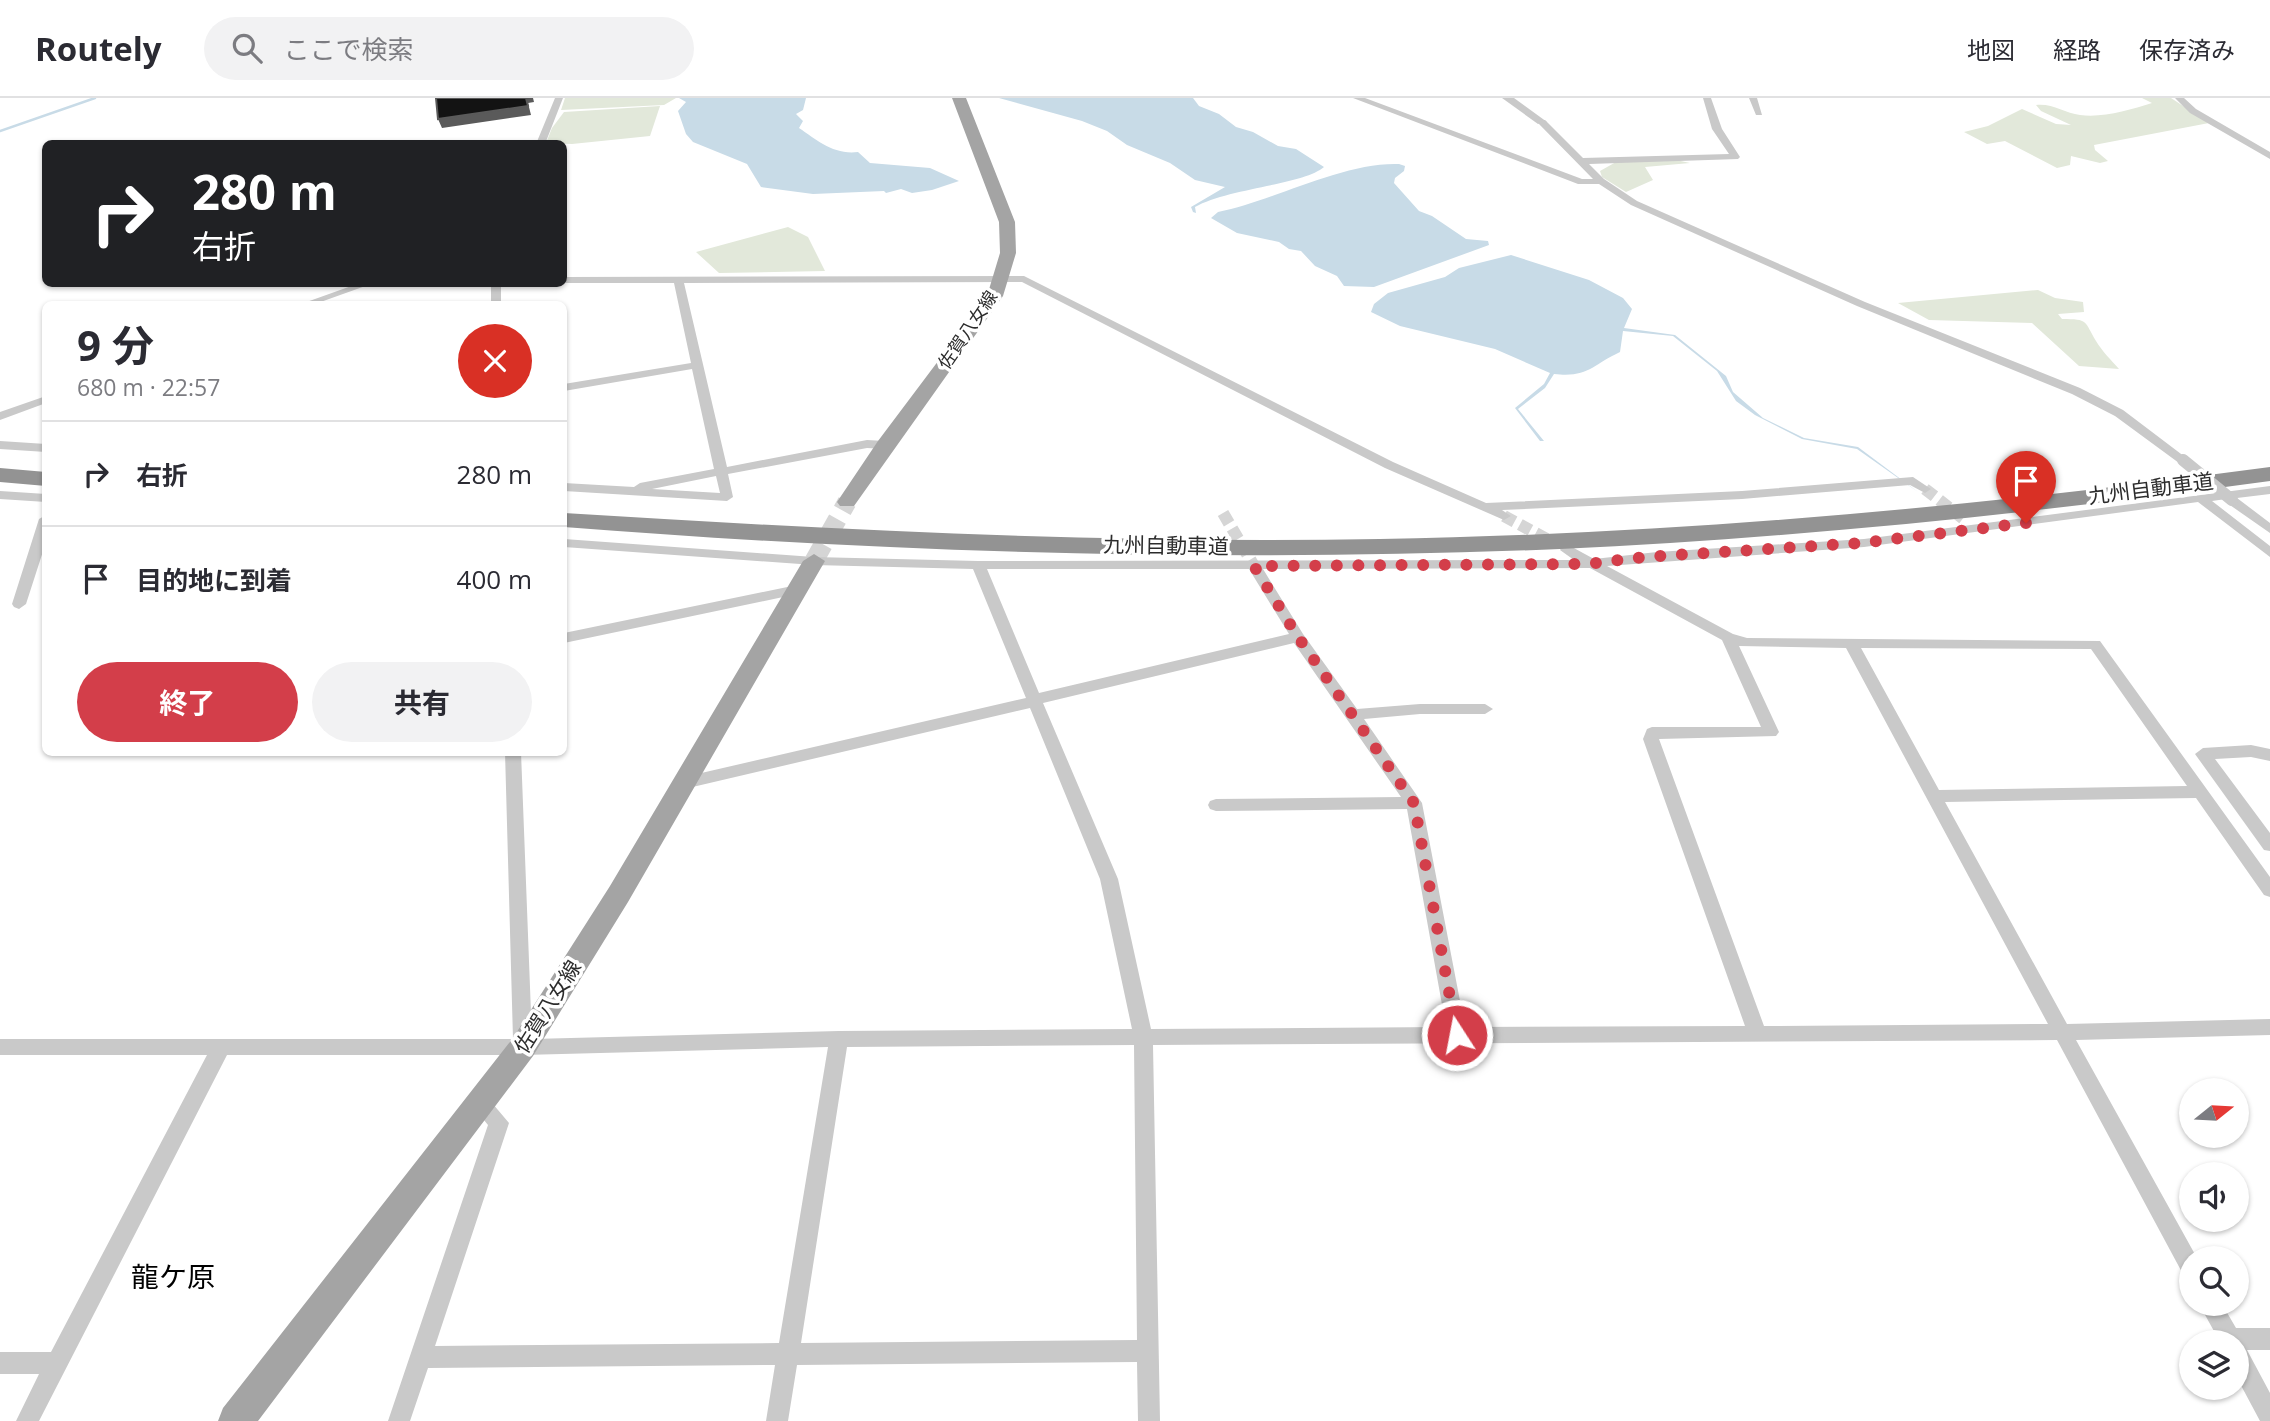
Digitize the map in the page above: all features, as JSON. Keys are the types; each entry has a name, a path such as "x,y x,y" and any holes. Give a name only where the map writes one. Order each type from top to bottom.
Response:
{"highway":[{"name":"九州自動車道","path":"567,506 733,517 1108,531 1477,529 1886,503 2056,486 2270,458"},
{"path":"0,461 42,464"},
{"name":"九州自動車道","path":"567,520 849,538 1093,545 1502,543 1794,527 2105,495 2270,474"},
{"path":"0,475 42,479"}],"main road":[{"name":"佐賀八女線","path":"847,502 885,445 995,296 1008,253 1007,222 959,98"},
{"name":"佐賀八女線","path":"236,1421 523,1047 684,783 814,561"}],"street":[{"path":"542,140 559,98"},
{"path":"1357,98 1581,182 1601,181"},
{"path":"1507,98 1542,122 1601,181 1634,203 1861,304 2076,391 2119,413 2270,529"},
{"path":"1581,161 1735,157 1717,129 1707,98"},
{"path":"1752,98 1759,113"},
{"path":"2179,98 2193,111 2270,156"},
{"path":"567,280 713,276 1024,279 1389,465 1504,516"},
{"path":"567,487 727,497 678,279"},
{"path":"315,301 357,287"},
{"path":"567,387 697,365"},
{"path":"0,416 42,400"},
{"path":"617,492 867,444 885,445"},
{"path":"0,445 42,448"},
{"path":"1484,507 1742,495 1913,481 1925,489"},
{"path":"567,543 814,561 978,565 1588,564 1660,555 1861,543 1979,530 2270,490"},
{"path":"0,495 42,498"},
{"path":"2201,498 2270,553"},
{"path":"1965,520 1979,530"},
{"path":"19,604 42,532"},
{"path":"1567,550 1588,564 1728,637 1746,643 2095,644 2270,890"},
{"path":"978,565 1109,879 1143,1037 1149,1421"},
{"path":"1254,566 1298,637 1414,803 1457,1035"},
{"path":"567,637 797,590"},
{"path":"684,783 1021,706 1034,700 1298,637"},
{"path":"1728,637 1771,732 1652,733 1651,739 1757,1032"},
{"path":"1850,642 2179,1247"},
{"path":"1353,715 1420,709 1485,709"},
{"path":"2270,755 2252,751 2203,754 2270,845"},
{"path":"513,756 523,1047"},
{"path":"1934,796 2201,792"},
{"path":"1216,805 1414,803"},
{"path":"0,1047 523,1047 839,1039 2060,1032 2270,1027"},
{"path":"777,1421 839,1039"},
{"path":"27,1421 222,1046"},
{"path":"399,1421 499,1123 480,1103"},
{"path":"2249,1342 2270,1339"},
{"path":"420,1357 1148,1351"},
{"path":"0,1363 57,1363"},
{"path":"2249,1375 2270,1416"}],"shaded area":[{"path":"565,98 676,98 664,105 561,110"},
{"path":"2142,98 2171,98 2209,123 2094,145 2095,150 2108,161 2100,163 2071,156 2070,165 2057,168 2005,141 1987,144 1964,132 1988,126 2022,109 2056,124 2071,125 2041,111 2036,105 2048,105 2080,115 2098,115 2126,111 2152,103"},
{"path":"660,106 650,136 572,144 567,144 567,140 547,140 564,112"},
{"path":"1676,160 1690,163 1645,167 1653,180 1626,192 1602,177 1600,171 1616,162"},
{"path":"788,227 808,237 825,271 719,273 696,252"},
{"path":"2038,290 2055,298 2083,302 2084,312 2058,314 2062,319 2085,322 2101,348 2119,369 2079,366 2032,323 1929,320 1898,303"}],"water":[{"path":"679,98 806,98 803,110 796,114 803,121 799,128 826,146 841,151 858,152 870,163 930,168 959,181 912,193 901,189 886,193 813,194 761,187 747,164 693,142 686,134 678,111 686,102"},
{"path":"999,98 1193,98 1199,106 1219,114 1236,127 1253,132 1278,146 1296,149 1324,167 1300,178 1209,201 1195,207 1196,213 1191,207 1225,187 1195,180 1170,163 1127,145 1107,131 1082,121"},
{"path":"1377,165 1405,166 1404,171 1395,178 1394,183 1419,211 1432,216 1466,239 1488,241 1489,245 1374,287 1344,286 1337,276 1315,266 1301,251 1289,249 1279,242 1237,233 1211,218 1218,212 1262,200 1331,175"},
{"path":"1511,255 1589,280 1623,298 1632,309 1624,328 1675,335 1726,376 1733,392 1763,418 1804,438 1858,447 1918,492 1857,449 1802,439 1755,415 1736,401 1717,371 1673,336 1623,331 1620,352 1582,372 1554,374 1545,388 1518,409 1544,441 1540,441 1515,408 1544,384 1550,373 1495,349 1400,326 1371,312 1374,304 1388,293 1445,277 1459,268"}],"building":[{"path":"436,98 526,98 528,106 438,119"}],"waterway":[{"path":"0,131 95,98"}],"tunnel":[{"path":"1925,489 1965,520"},
{"path":"814,561 847,502"},
{"path":"1223,513 1254,566"},
{"path":"1504,516 1554,543"}],"district":[{"name":"龍ケ原","path":"173,1277"}],"route":[{"path":"1457,1035 1414,803 1298,637 1254,566 1588,564 1625,558 1861,543 2026,523"}]}
